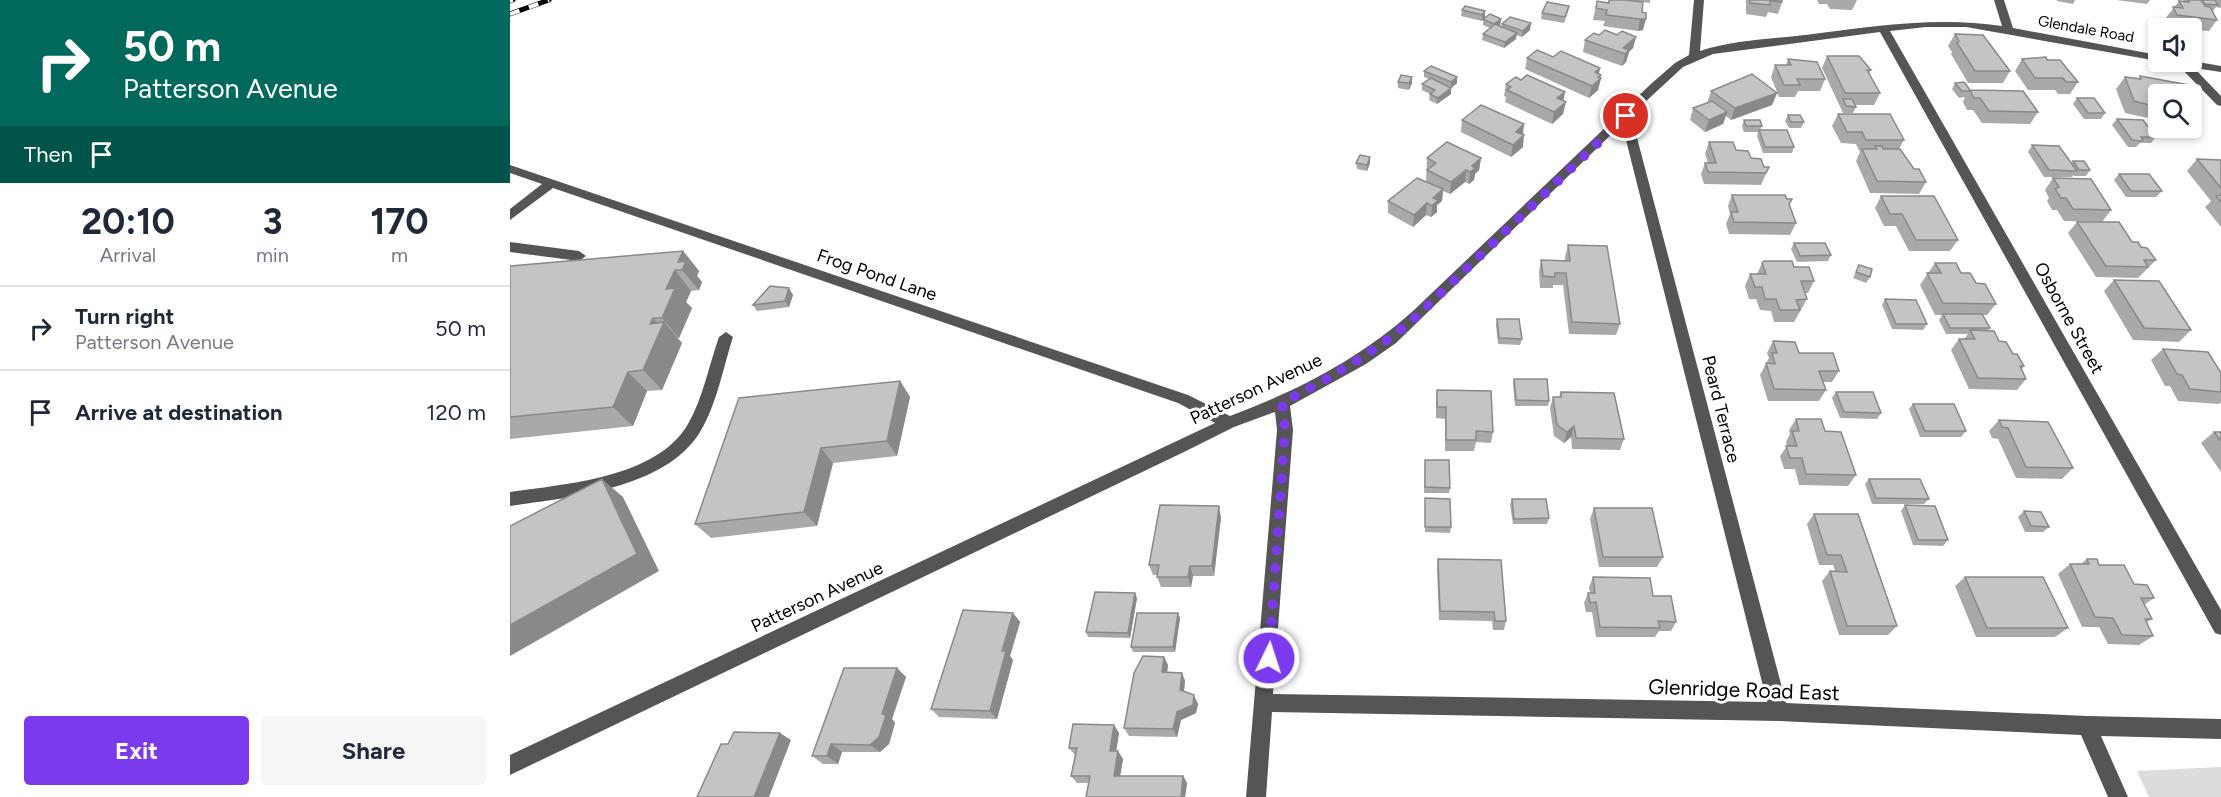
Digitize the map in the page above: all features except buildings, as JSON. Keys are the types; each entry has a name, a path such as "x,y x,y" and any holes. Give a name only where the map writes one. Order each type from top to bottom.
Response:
{"street":[{"path":"1694,57 1699,0"},
{"path":"1999,0 2008,30"},
{"name":"Patterson Avenue","path":"510,765 1229,423 1282,403 1352,365 1391,339 1418,315 1656,85 1679,65 1694,57 1711,51 1752,44 1883,28 1954,23 2008,30"},
{"name":"Osborne Street","path":"1883,28 2221,627"},
{"name":"Glendale Road","path":"2008,30 2148,56"},
{"path":"2202,66 2221,69"},
{"path":"2192,72 2221,103"},
{"name":"Peard Terrace","path":"1626,116 1779,712"},
{"name":"Frog Pond Lane","path":"510,169 1183,399 1229,423"},
{"path":"510,216 552,182"},
{"path":"510,247 579,256"},
{"path":"510,499 603,484 649,467 681,446 694,428 726,337"},
{"path":"1256,797 1266,704 1285,430 1282,403"},
{"name":"Glenridge Road East","path":"1266,704 1779,712 2087,726 2221,729"},
{"path":"2087,726 2118,797"}],"shaded area":[{"path":"2221,767 2221,797 2149,797 2137,771"}],"railway":[{"path":"510,14 549,0"}],"route":[{"path":"1269,658 1285,430 1282,403 1334,376 1391,339 1626,116"}]}
